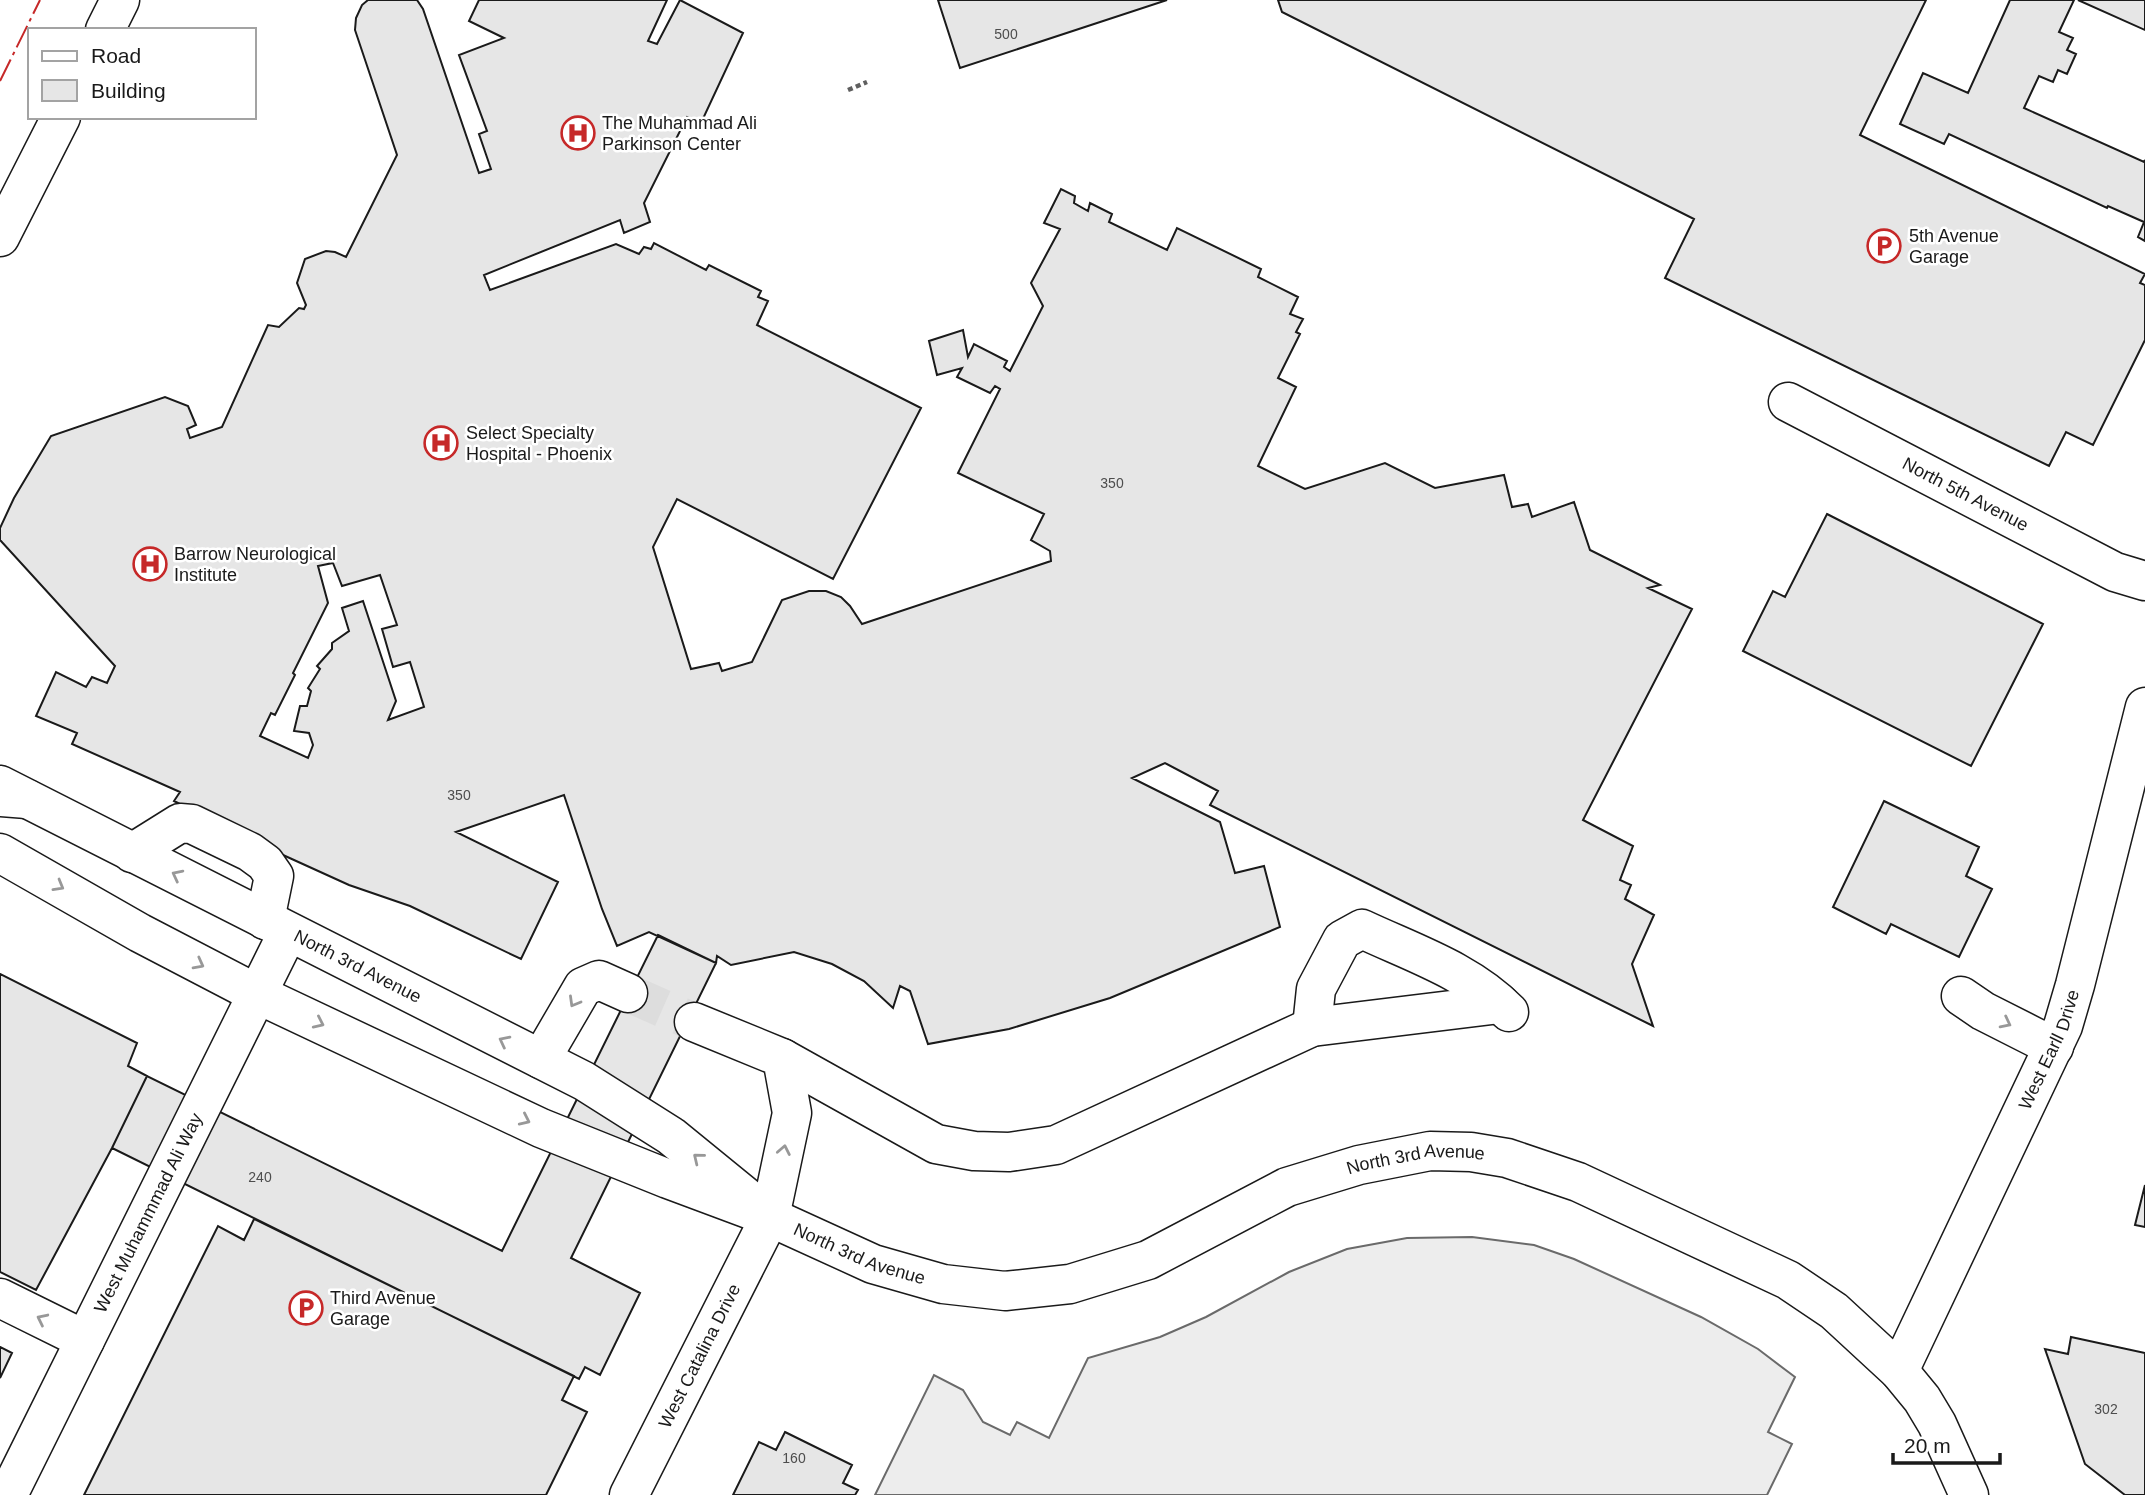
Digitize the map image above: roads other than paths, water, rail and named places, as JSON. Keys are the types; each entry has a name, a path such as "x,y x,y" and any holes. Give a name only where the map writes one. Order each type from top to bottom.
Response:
{"street":[{"path":"106,28 120,0"},
{"path":"0,237 60,119"},
{"name":"North 5th Avenue","path":"1787,402 2115,572 2145,581"},
{"name":"West Earll Drive","path":"1899,1371 2054,1047 2075,985 2145,707"},
{"name":"North 3rd Avenue","path":"9,794 132,853 584,1081 671,1136 771,1217"},
{"name":"West Muhammmad Ali Way","path":"8,1495 257,994 277,926 274,876 265,863 250,852 192,824 180,823 132,853"},
{"name":"North 3rd Avenue","path":"0,853 140,933 257,994 541,1128 771,1217 873,1264 943,1284 1006,1291 1070,1284 1148,1260 1287,1187 1359,1165 1430,1151 1471,1152 1507,1158 1578,1182 1788,1280 1834,1311 1899,1371 1922,1399 1937,1424 1969,1495"},
{"path":"694,1022 782,1059 936,1144 974,1151 1009,1152 1056,1145 1312,1027 1508,1011 1488,992 1462,976 1362,929 1342,940 1316,989 1312,1027"},
{"path":"541,1059 583,987 599,980 628,993"},
{"path":"1961,996 1983,1011 2054,1047"},
{"name":"West Catalina Drive","path":"629,1495 771,1217 792,1113 782,1059"},
{"path":"0,1298 85,1340"}],"tunnel":[{"path":"628,993 694,1022"}],"place":[{"name":"The Muhammad Ali Parkinson Center","path":"578,133"},
{"name":"5th Avenue Garage","path":"1884,246"},
{"name":"Select Specialty Hospital - Phoenix","path":"441,443"},
{"name":"Barrow Neurological Institute","path":"150,564"},
{"name":"Third Avenue Garage","path":"306,1308"}]}
